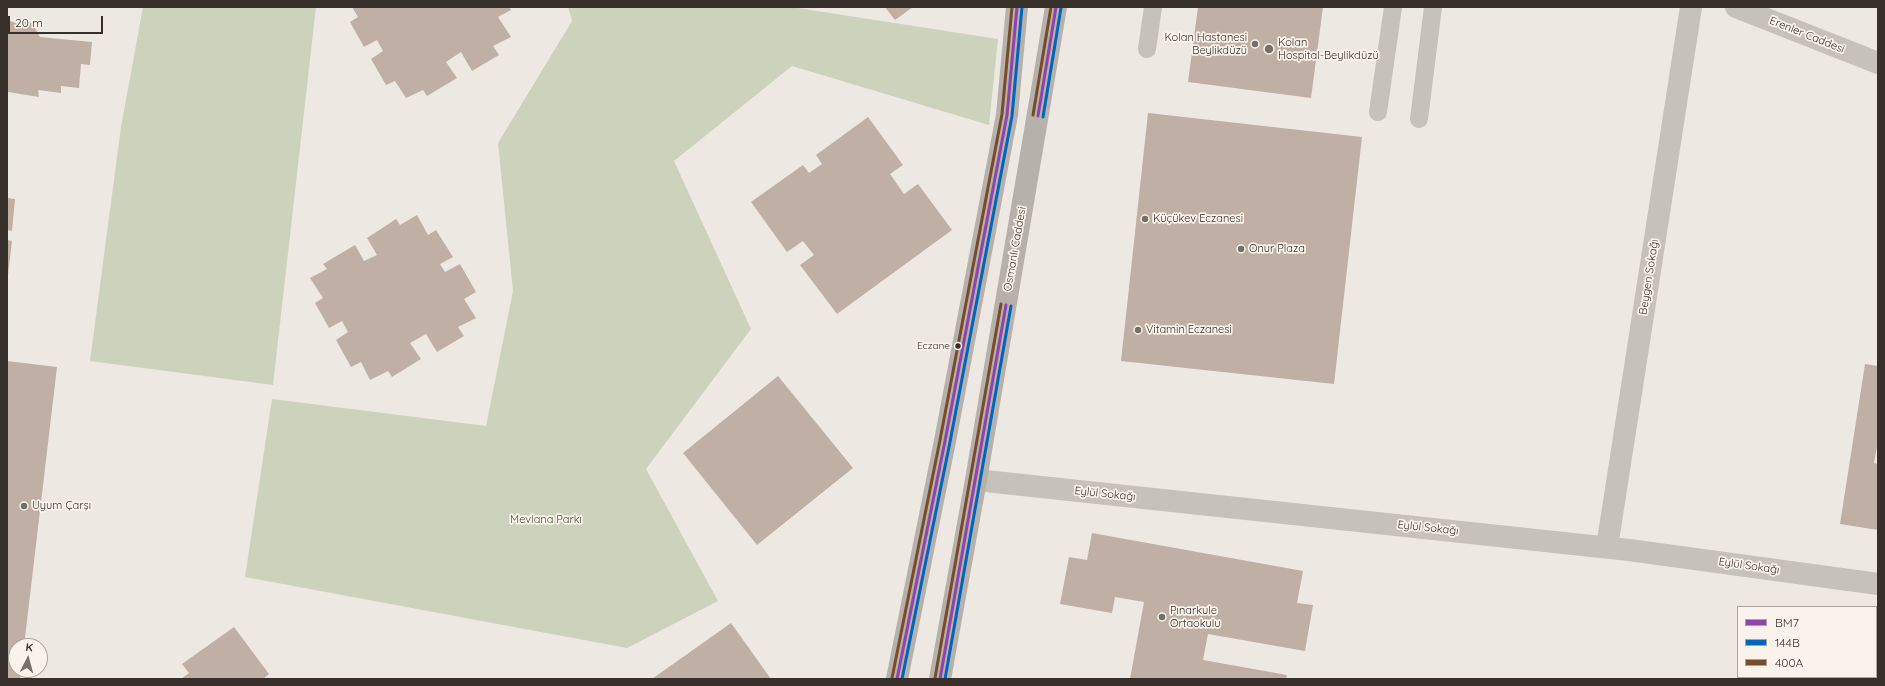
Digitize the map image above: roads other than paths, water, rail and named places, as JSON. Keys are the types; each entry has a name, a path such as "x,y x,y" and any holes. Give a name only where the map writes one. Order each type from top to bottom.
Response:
{"main road":[{"path":"897,679 945,442 1007,115 1018,7"},
{"name":"Osmanlı Caddesi","path":"940,679 976,480 1056,7"}],"street":[{"name":"Beygen Sokağı","path":"1607,547 1691,7"},
{"name":"Erenler Caddesi","path":"1736,7 1878,63"},
{"name":"Eylül Sokağı","path":"976,480 1607,547 1878,584"}],"lane":[{"path":"1147,49 1153,7"},
{"path":"1378,112 1393,7"},
{"path":"1419,119 1433,7"}],"place":[{"name":"Kolan Hastanesi Beylikdüzü","path":"1255,44"},
{"name":"Kolan Hospital-Beylikdüzü","path":"1269,49"},
{"name":"Küçükev Eczanesi","path":"1145,219"},
{"name":"Onur Plaza","path":"1241,249"},
{"name":"Vitamin Eczanesi","path":"1138,330"},
{"name":"Eczane","path":"958,346"},
{"name":"Uyum Çarşı","path":"24,506"},
{"name":"Pınarkule Ortaokulu","path":"1162,617"}],"park label":[{"name":"Mevlana Parkı","path":"546,520"}]}
